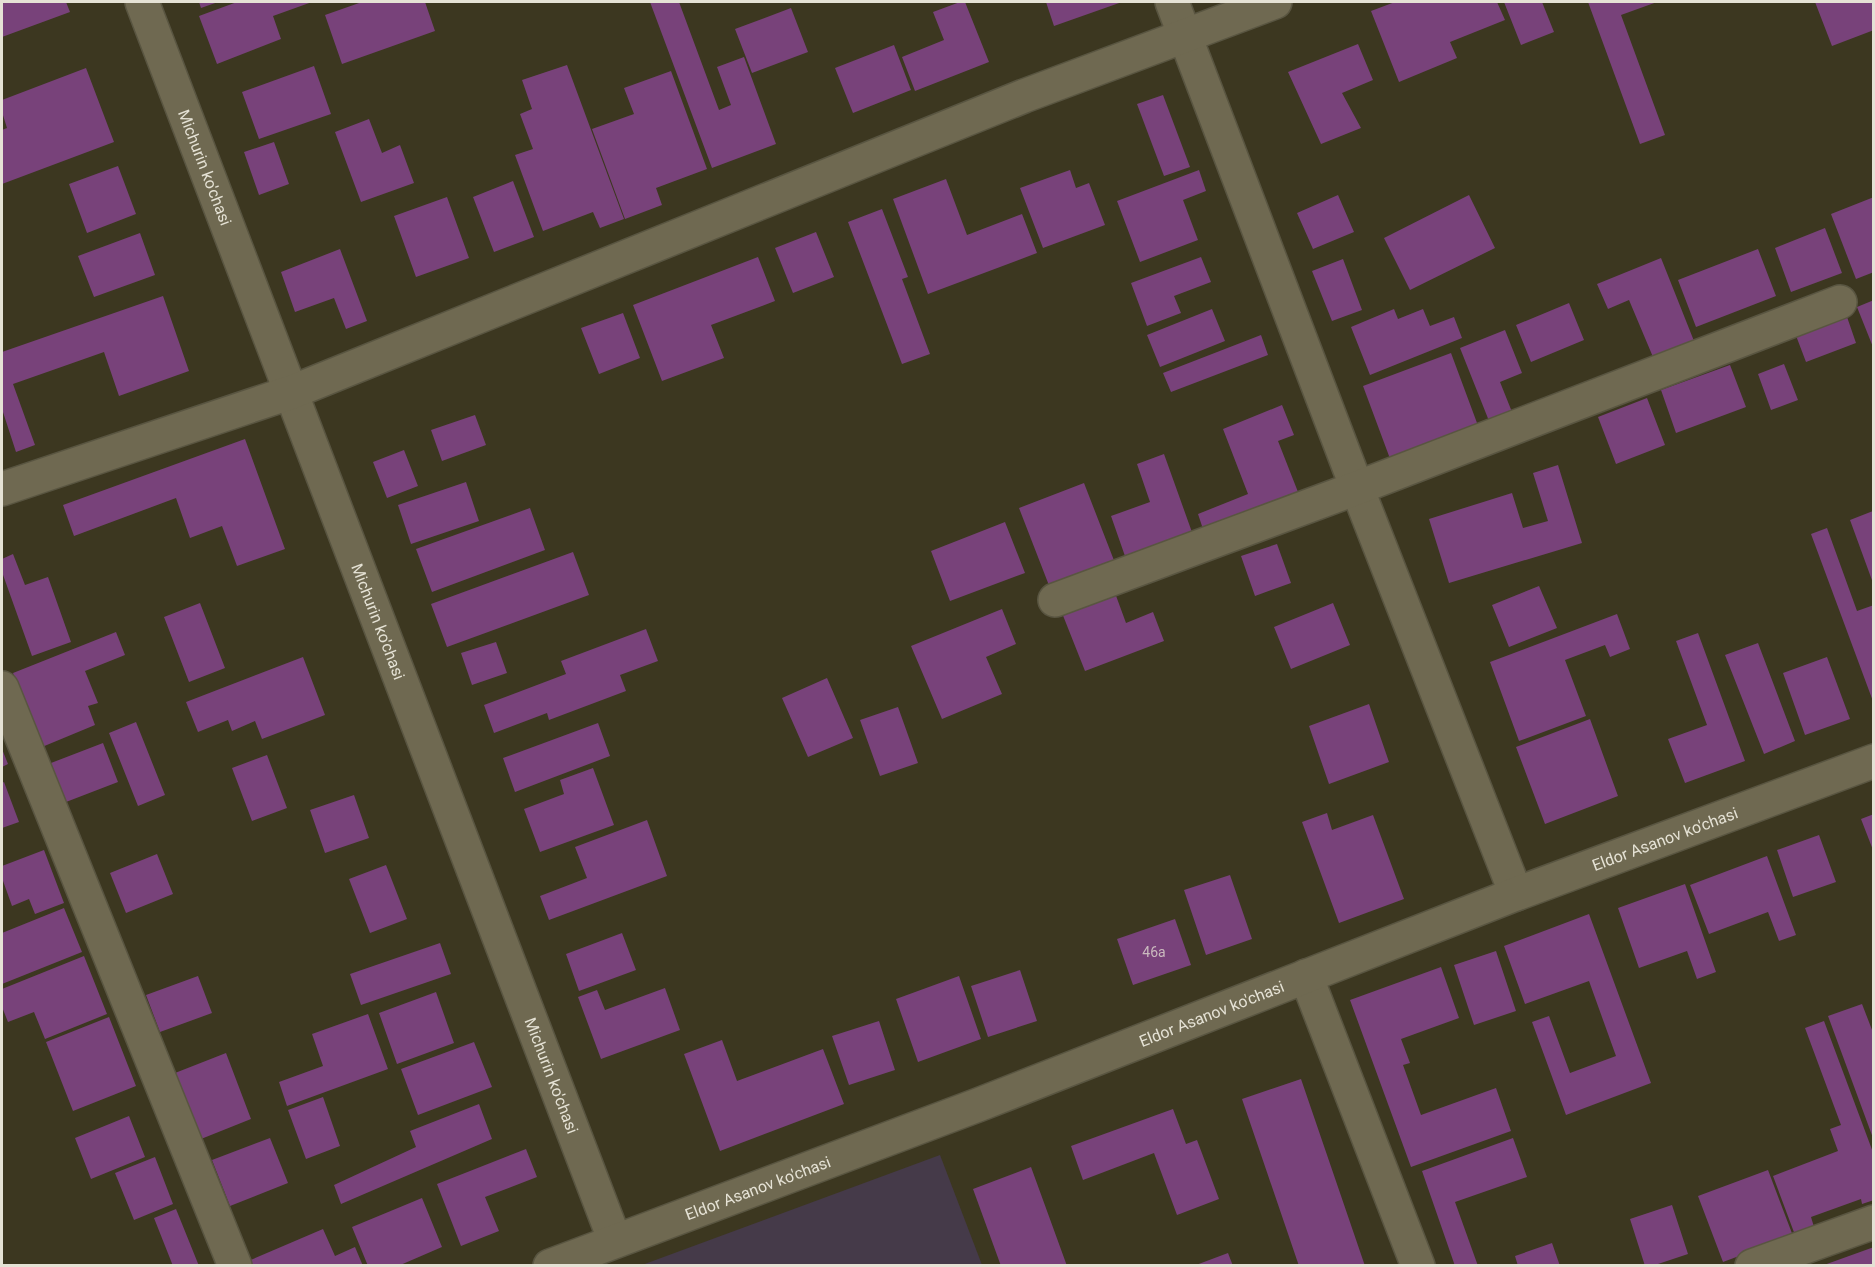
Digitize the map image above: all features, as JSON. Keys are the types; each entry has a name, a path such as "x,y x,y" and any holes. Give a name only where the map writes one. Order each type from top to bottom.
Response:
{"street":[{"name":"Michurin ko'chasi","path":"142,2 615,1241"},
{"path":"1172,2 1357,488 1516,894"},
{"path":"2,489 292,392 1024,96 1275,2"},
{"path":"1054,600 1357,488 1840,302"},
{"path":"2,688 235,1266"},
{"name":"Eldor Asanov ko'chasi","path":"550,1266 978,1105 1516,894 1874,761"},
{"path":"1306,976 1418,1266"},
{"path":"1752,1266 1874,1222"}],"shaded area":[{"path":"940,1155 982,1265 642,1265"}],"building":[{"path":"2,2 66,2 70,12 2,37"},
{"path":"199,2 218,2 201,8"},
{"path":"237,2 312,2 273,16 281,39 217,64 199,16"},
{"path":"362,2 425,2 435,31 342,64 325,15"},
{"path":"650,2 679,2 719,110 731,105 717,67 744,57 776,144 712,168"},
{"path":"965,2 989,62 915,91 902,57 944,40 933,12"},
{"path":"1046,2 1122,2 1054,26"},
{"path":"1395,2 1497,2 1505,20 1450,42 1457,58 1399,82 1371,11"},
{"path":"1504,2 1542,2 1554,32 1521,45"},
{"path":"1588,2 1657,2 1621,15 1665,135 1640,144"},
{"path":"1815,2 1874,2 1874,30 1832,46"},
{"path":"791,8 808,52 752,73 735,29"},
{"path":"1358,44 1373,80 1342,93 1361,128 1321,144 1288,72"},
{"path":"894,45 911,90 853,113 835,68"},
{"path":"567,65 624,219 600,228 593,212 543,231 515,155 533,149 520,114 532,109 522,80"},
{"path":"314,66 331,114 259,139 242,92"},
{"path":"86,68 114,142 2,184 2,130 7,128 2,112 2,100"},
{"path":"671,71 707,169 656,188 662,205 625,219 592,129 634,114 624,88"},
{"path":"1163,95 1190,167 1164,176 1137,104"},
{"path":"369,119 382,153 400,145 414,183 361,202 335,132"},
{"path":"274,142 289,184 259,195 244,152"},
{"path":"118,166 136,214 87,233 69,184"},
{"path":"1070,170 1076,188 1089,183 1105,225 1043,248 1020,188"},
{"path":"1199,170 1206,191 1183,200 1198,240 1140,262 1117,201"},
{"path":"946,179 967,235 1022,214 1037,253 928,294 893,199"},
{"path":"513,181 534,237 494,252 473,197"},
{"path":"1338,195 1354,232 1313,249 1297,213"},
{"path":"1469,195 1495,248 1410,290 1384,238"},
{"path":"447,197 469,258 416,277 394,216"},
{"path":"1874,197 1874,272 1856,279 1831,214"},
{"path":"882,209 908,277 902,279 930,354 902,364 848,222"},
{"path":"1825,228 1842,273 1791,292 1775,248"},
{"path":"816,232 834,277 793,293 775,248"},
{"path":"140,233 155,275 94,297 78,256"},
{"path":"340,249 367,321 346,329 334,298 295,312 281,272"},
{"path":"1758,249 1776,296 1696,327 1678,280"},
{"path":"758,257 775,301 711,325 724,358 662,381 633,305"},
{"path":"1201,257 1211,282 1174,296 1181,313 1147,326 1131,283"},
{"path":"1661,258 1694,341 1653,357 1629,300 1608,309 1597,284"},
{"path":"1343,259 1362,310 1332,321 1312,271"},
{"path":"163,296 189,371 119,396 104,352 13,384 35,445 16,452 2,409 2,352"},
{"path":"1874,300 1874,347 1873,347 1857,307"},
{"path":"1569,303 1584,340 1531,362 1516,325"},
{"path":"1212,309 1225,341 1160,367 1147,335"},
{"path":"1394,309 1398,319 1423,309 1430,326 1454,317 1462,338 1370,375 1351,327"},
{"path":"623,313 640,358 599,374 581,328"},
{"path":"1846,314 1856,343 1806,362 1795,333"},
{"path":"1505,330 1522,373 1500,382 1514,417 1491,426 1460,348"},
{"path":"1261,335 1268,355 1171,392 1163,373"},
{"path":"1451,353 1480,431 1392,464 1363,386"},
{"path":"1784,364 1798,400 1771,410 1758,374"},
{"path":"1730,365 1746,407 1676,433 1661,390"},
{"path":"1647,398 1665,445 1616,464 1598,417"},
{"path":"1282,405 1294,435 1278,441 1298,492 1203,529 1198,514 1248,494 1223,429"},
{"path":"475,415 486,445 442,461 431,430"},
{"path":"245,439 285,549 237,566 222,526 190,538 176,498 74,536 63,505"},
{"path":"404,450 418,486 387,498 373,462"},
{"path":"1164,454 1193,535 1126,559 1111,516 1150,502 1137,464"},
{"path":"1558,465 1582,543 1449,583 1429,519 1512,493 1523,528 1548,521 1533,473"},
{"path":"466,482 479,521 411,544 398,505"},
{"path":"1084,483 1115,563 1050,588 1019,508"},
{"path":"530,508 545,550 432,592 416,549"},
{"path":"1873,511 1874,513 1873,583 1850,520"},
{"path":"1005,522 1025,573 950,601 931,551"},
{"path":"1827,528 1857,611 1874,605 1874,704 1811,534"},
{"path":"1277,544 1291,583 1255,596 1241,556"},
{"path":"573,552 589,595 447,647 431,604"},
{"path":"13,554 25,585 48,577 71,642 32,656 2,572 2,559"},
{"path":"1539,586 1557,628 1509,647 1492,605"},
{"path":"1115,593 1126,623 1153,612 1164,641 1085,671 1062,613"},
{"path":"200,603 225,668 189,682 164,617"},
{"path":"1333,603 1350,645 1291,669 1274,627"},
{"path":"1002,609 1016,644 986,657 1002,694 942,719 911,646"},
{"path":"1617,614 1630,649 1610,657 1605,645 1565,660 1586,716 1519,741 1490,662"},
{"path":"646,629 658,661 620,675 626,691 549,720 547,713 494,733 484,705 566,674 561,661"},
{"path":"116,632 125,655 85,671 98,703 88,706 95,725 42,747 13,673"},
{"path":"1698,633 1745,761 1685,783 1668,739 1707,725 1676,641"},
{"path":"496,642 507,673 472,685 461,653"},
{"path":"1758,643 1795,741 1764,754 1725,655"},
{"path":"303,657 325,715 262,739 255,721 232,731 228,720 198,732 186,702"},
{"path":"1827,657 1850,719 1805,735 1783,673"},
{"path":"827,678 853,738 808,757 782,698"},
{"path":"1369,704 1389,762 1329,784 1309,726"},
{"path":"898,707 918,763 880,776 860,720"},
{"path":"1590,719 1618,796 1545,824 1516,747"},
{"path":"136,722 165,795 138,806 109,733"},
{"path":"598,723 610,756 515,792 503,758"},
{"path":"103,743 118,782 66,802 51,763"},
{"path":"2,749 8,764 2,767"},
{"path":"267,755 287,808 252,821 232,768"},
{"path":"593,768 614,825 540,852 524,809 564,794 560,780"},
{"path":"4,782 19,822 2,828 2,783"},
{"path":"354,795 369,838 325,853 310,810"},
{"path":"1327,813 1332,830 1373,815 1404,899 1339,923 1302,822"},
{"path":"1874,814 1874,850 1873,850 1861,819"},
{"path":"647,820 667,876 549,920 540,896 587,878 575,847"},
{"path":"1819,835 1836,882 1793,897 1777,850"},
{"path":"44,850 64,903 35,914 29,899 12,906 2,878 2,866"},
{"path":"157,854 173,894 126,913 110,873"},
{"path":"1767,856 1796,935 1779,941 1768,912 1709,934 1690,885"},
{"path":"386,865 407,919 370,933 349,879"},
{"path":"1230,875 1252,939 1206,955 1184,890"},
{"path":"1685,884 1716,972 1697,979 1687,951 1639,968 1618,908"},
{"path":"64,908 82,952 2,984 2,933"},
{"path":"1589,914 1651,1083 1566,1115 1532,1022 1549,1016 1570,1073 1616,1056 1589,981 1525,1004 1504,946"},
{"path":"1175,919 1191,965 1133,985 1117,939"},
{"path":"622,933 636,970 579,991 566,954"},
{"path":"440,943 451,974 361,1005 350,974"},
{"path":"1496,951 1516,1011 1474,1025 1454,965"},
{"path":"84,956 107,1014 45,1039 34,1012 8,1022 2,1007 2,989"},
{"path":"1441,967 1459,1018 1401,1039 1410,1063 1403,1065 1421,1115 1496,1088 1511,1131 1411,1167 1350,1000"},
{"path":"1020,970 1037,1021 988,1037 971,986"},
{"path":"198,976 212,1013 160,1032 146,995"},
{"path":"959,976 981,1039 918,1062 896,999"},
{"path":"665,988 680,1030 601,1059 578,997 597,990 605,1010"},
{"path":"436,992 454,1043 397,1064 379,1013"},
{"path":"1862,1004 1874,1035 1873,1138 1828,1016"},
{"path":"368,1014 388,1069 287,1106 279,1082 323,1066 312,1034"},
{"path":"109,1017 136,1086 73,1111 46,1042"},
{"path":"879,1021 895,1070 849,1085 832,1036"},
{"path":"1824,1021 1874,1155 1874,1200 1862,1204 1861,1199 1811,1217 1814,1227 1795,1235 1773,1176 1838,1151 1830,1129 1841,1125 1805,1028"},
{"path":"722,1040 737,1081 823,1049 844,1104 720,1151 684,1054"},
{"path":"474,1042 492,1087 418,1115 401,1069"},
{"path":"226,1053 251,1119 201,1139 175,1073"},
{"path":"1301,1079 1365,1266 1299,1266 1242,1099"},
{"path":"323,1097 340,1146 306,1159 288,1110"},
{"path":"479,1104 492,1139 341,1204 334,1185 416,1147 410,1131"},
{"path":"1173,1109 1186,1144 1197,1140 1219,1199 1177,1215 1154,1153 1083,1180 1071,1146"},
{"path":"129,1116 145,1157 91,1179 75,1138"},
{"path":"270,1138 288,1183 230,1206 212,1160"},
{"path":"1513,1138 1527,1177 1455,1202 1478,1266 1455,1266 1422,1171"},
{"path":"526,1149 537,1177 485,1197 499,1231 461,1246 437,1184"},
{"path":"155,1157 173,1204 134,1220 115,1173"},
{"path":"1031,1167 1067,1266 1001,1266 973,1189"},
{"path":"1768,1170 1793,1236 1723,1262 1698,1196"},
{"path":"422,1198 442,1247 398,1266 368,1266 352,1227"},
{"path":"1672,1205 1688,1254 1652,1266 1645,1266 1630,1219"},
{"path":"176,1209 199,1266 173,1266 154,1218"},
{"path":"323,1229 335,1256 355,1247 363,1266 248,1266 246,1262"},
{"path":"1552,1243 1560,1266 1518,1266 1515,1256"},
{"path":"1874,1247 1874,1266 1824,1266 1824,1265"},
{"path":"1228,1253 1233,1266 1196,1266 1196,1265"}]}
